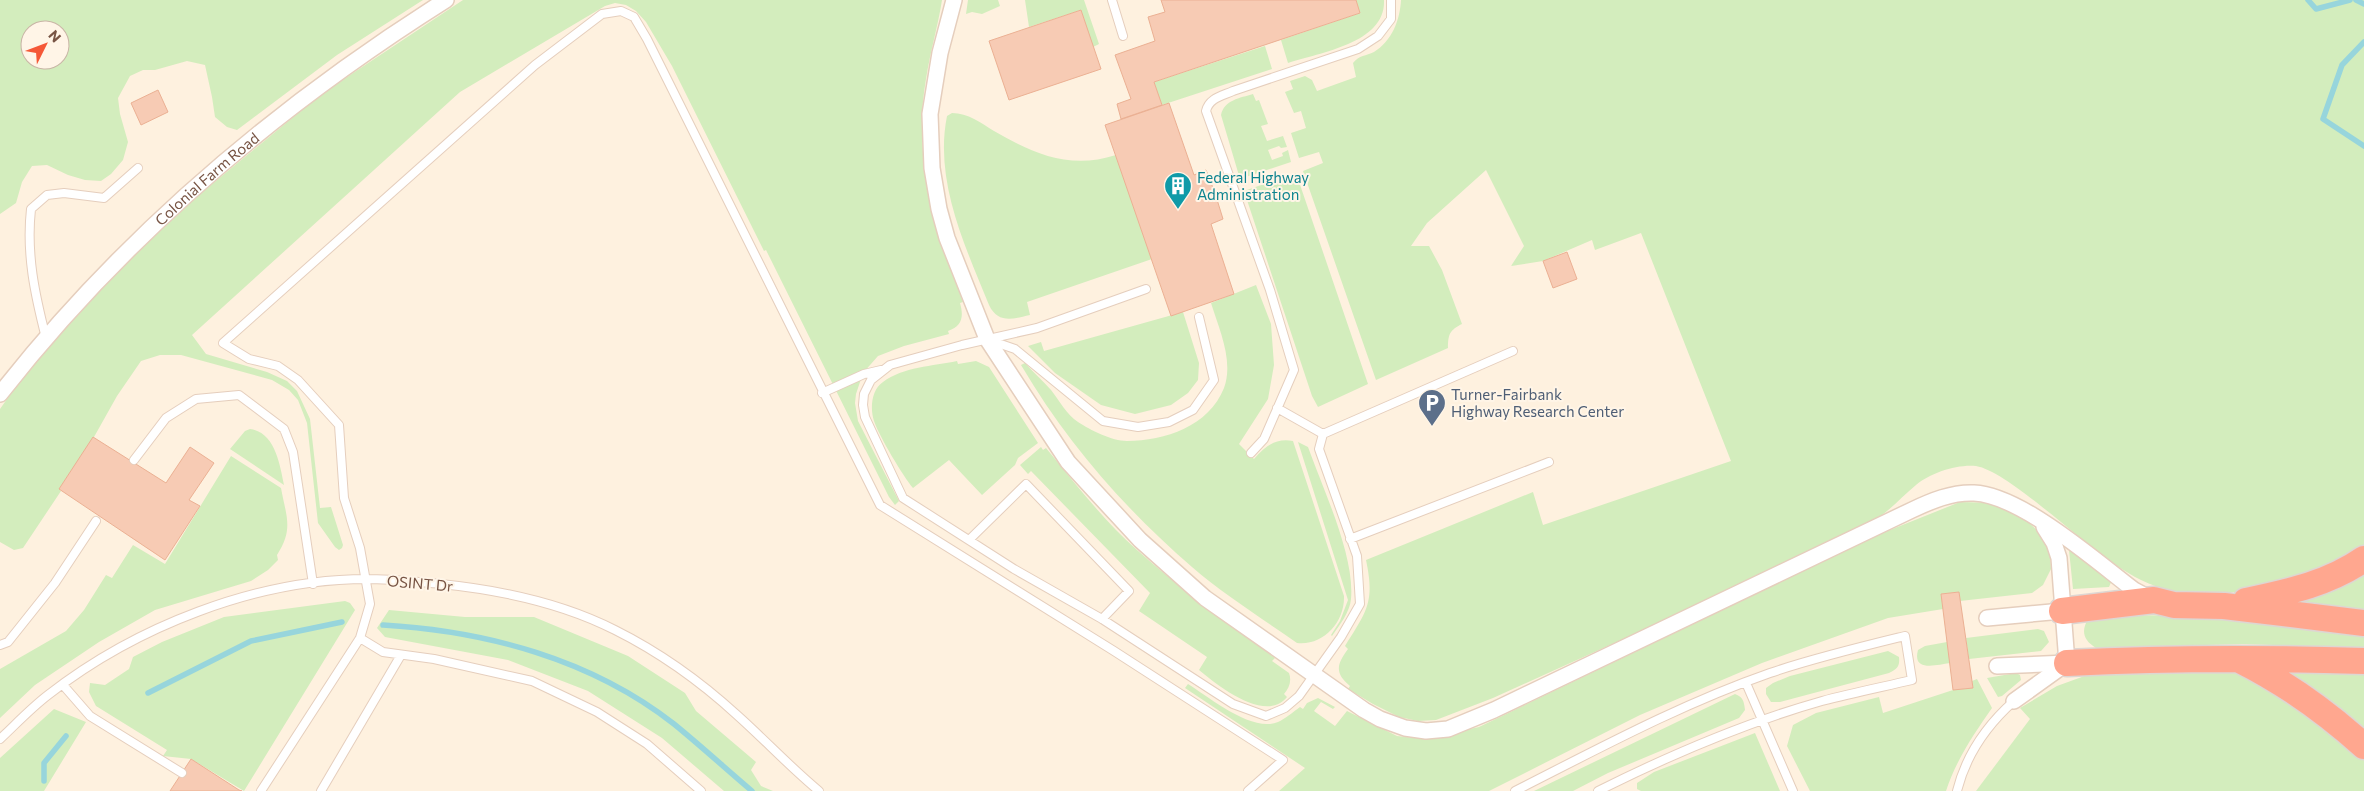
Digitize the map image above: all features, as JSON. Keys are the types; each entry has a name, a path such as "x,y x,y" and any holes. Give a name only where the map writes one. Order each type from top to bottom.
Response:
{"highway":[{"path":"2224,606 2308,587 2337,575 2364,559"},
{"path":"2062,611 2154,600 2181,606 2224,606 2364,623"},
{"path":"2067,663 2160,658 2364,661"},
{"path":"2237,658 2297,692 2332,718 2364,746"}],"street":[{"name":"Colonial Farm Road","path":"0,394 46,338 120,258 197,185 314,90 446,0"},
{"path":"954,0 933,95 930,141 932,168 947,238 987,339 1068,462 1140,540 1205,598 1346,698 1380,719 1405,728 1426,731 1448,729 1494,710 1930,502 1960,494 1990,495 2003,500 2041,521 2134,590 2154,600"},
{"path":"2041,521 2054,543 2058,558 2067,663"},
{"path":"1987,618 2062,611"},
{"path":"1997,666 2067,663"},
{"path":"2014,701 2067,663"}],"lane":[{"path":"1112,0 1123,36"},
{"path":"1251,453 1264,439 1294,370 1270,290 1206,111 1207,105 1215,99 1358,48 1378,36 1391,19 1391,0"},
{"path":"261,791 360,638 370,604 360,548 344,498 339,425 298,380 278,366 249,359 223,343 535,65 602,14 621,11 634,17 647,38 822,393 880,505 1114,651 1283,760 1248,791"},
{"path":"46,338 34,290 28,234 31,209 46,196 55,194 64,193 104,198 138,168"},
{"path":"1146,289 1037,328 899,361 882,370 871,380 864,394 863,405 865,417 903,498 1014,569 1102,619 1233,704 1266,716 1284,708 1299,696 1341,637 1360,604 1356,556 1319,449 1323,434"},
{"path":"987,339 1015,349 1103,421 1138,427 1169,422 1193,410 1214,380 1198,318"},
{"path":"1323,434 1513,351"},
{"path":"822,393 864,374 882,370"},
{"path":"134,460 166,418 196,400 239,395 284,428 293,452 313,584"},
{"path":"1277,408 1323,434"},
{"path":"1350,539 1549,462"},
{"path":"969,540 1026,484 1129,591 1102,619"},
{"path":"0,645 8,642 55,583 96,520"},
{"name":"OSINT Dr","path":"0,738 48,695 113,651 178,620 214,606 313,584 366,579 456,586 520,596 572,612 616,630 696,680 736,714 819,791"},
{"path":"1515,791 1640,728 1746,683 1804,662 1905,636 1912,680 1822,701 1762,720 1697,745 1598,791"},
{"path":"360,638 383,652 434,659 532,681 597,712 647,744 701,791"},
{"path":"321,791 401,655"},
{"path":"1746,683 1793,791"},
{"path":"63,685 90,716 182,773"},
{"path":"1957,791 1971,753 1986,729 2014,701"}],"green space":[{"path":"0,0 423,0 337,55 237,130 227,127 215,117 205,65 187,61 155,70 143,70 130,76 118,98 120,114 128,142 123,160 111,174 101,181 85,180 68,175 47,165 32,166 22,182 16,203 0,214"},
{"path":"463,0 942,0 926,79 922,109 922,137 929,193 944,247 963,302 960,303 962,317 959,324 948,331 949,334 904,346 878,356 863,373 855,403 858,421 899,501 895,505 889,497 672,66 646,22 636,11 626,5 615,3 605,6 460,92 192,335 206,354 267,372 287,381 297,391 310,419 320,508 331,507 343,545 342,548 339,550 335,547 318,523 307,423 298,400 289,390 272,380 181,355 160,355 141,361 59,489 61,491 23,548 14,550 0,542 0,409 26,372 120,268 200,194 320,95"},
{"path":"968,0 998,0 1000,6 982,14 972,12 966,14"},
{"path":"1025,0 1084,0 1099,44 1093,47 1081,10 1029,27"},
{"path":"1356,0 1384,0 1382,15 1374,26 1363,36 1349,44 1288,63 1281,40 1360,13"},
{"path":"1401,0 2364,0 2364,548 2333,569 2310,578 2252,590 2214,594 2177,592 2159,587 2128,573 2092,548 2058,519 1993,472 1976,466 1961,466 1944,470 1922,481 1882,515 1707,601 1493,698 1436,720 1418,721 1399,717 1373,704 1348,689 1350,686 1339,673 1341,659 1348,649 1345,646 1359,624 1367,606 1370,586 1366,560 1533,492 1543,525 1731,461 1641,233 1595,250 1592,240 1543,261 1511,266 1524,246 1486,170 1427,223 1411,246 1429,246 1442,270 1462,324 1450,333 1448,348 1376,380 1303,171 1323,163 1319,152 1299,158 1291,133 1306,128 1301,111 1294,113 1285,92 1293,89 1290,81 1305,76 1312,80 1317,91 1356,77 1353,63 1360,57 1374,52 1386,42 1397,22"},
{"path":"1265,46 1272,69 1162,105 1154,82"},
{"path":"1253,94 1256,101 1259,100 1268,124 1261,126 1267,141 1283,136 1287,147 1281,148 1279,146 1268,150 1272,160 1283,156 1282,153 1288,150 1291,162 1240,179 1221,115 1225,106 1229,103 1238,98"},
{"path":"952,113 969,117 1023,147 1053,157 1083,161 1116,155 1152,259 1027,302 1030,315 1012,319 1001,318 989,305 970,260 948,189 944,140 947,116"},
{"path":"1296,173 1368,384 1318,407 1312,396 1244,191"},
{"path":"1256,285 1271,324 1274,365 1268,399 1239,444 1254,459 1271,444 1287,440 1293,441 1344,596 1341,615 1331,630 1315,641 1307,643 1297,643 1217,587 1143,522 1077,448 1021,365 1025,363 1051,390 1074,419 1095,432 1121,441 1156,438 1170,434 1184,429 1208,412 1224,388 1227,378 1226,356 1211,303"},
{"path":"1183,312 1199,363 1198,380 1188,393 1171,405 1135,414 1101,405 1055,373 1028,346 1041,342 1044,351"},
{"path":"957,361 958,364 976,361 989,367 1038,443 1018,458 1015,465 982,495 949,460 913,488 886,446 873,416 872,400 879,385 883,382 909,370"},
{"path":"250,429 258,431 271,443 278,459 284,485 230,449 245,431"},
{"path":"1298,442 1308,447 1337,523 1348,563 1351,582 1349,609 1332,636 1348,600"},
{"path":"1041,447 1043,450 1046,448 1101,514 1137,550 1187,592 1275,658 1272,661 1289,673 1290,684 1284,694 1287,697 1278,704 1267,706 1255,704 1229,692 1199,670 1207,657 1139,611 1150,593 1031,471 1028,474 1020,465"},
{"path":"231,456 281,488 287,530 286,538 277,555 278,560 268,570 251,581 155,610 99,642 35,685 0,718 0,669 66,631 84,610 106,575 112,578 133,545 165,564"},
{"path":"1960,502 1997,503 2022,516 2043,536 2050,553 2051,569 2043,585 2032,593 1960,601 1959,592 1941,594 1943,609 1888,618 1762,663 1640,715 1489,791 1279,791 1305,768 1185,688 1188,684 1231,712 1256,723 1268,724 1278,722 1300,707 1303,709 1307,703 1318,698 1335,707 1333,709 1321,702 1314,711 1335,726 1347,711 1397,736 1424,739 1479,727 1880,534"},
{"path":"2069,550 2112,580 2109,587 2073,589"},
{"path":"2364,568 2364,617 2284,602"},
{"path":"345,601 350,603 355,610 244,791 191,759 163,756 167,750 96,706 89,692 90,683 105,685 129,669 133,657 162,642 224,617"},
{"path":"389,610 465,617 534,617 628,656 685,693 696,711 756,762 751,770 761,786 773,791 724,791 662,738 588,691 508,660 385,637 377,628"},
{"path":"2100,615 2248,616 2364,632 2364,648 2243,644 2096,648 2088,642 2084,635 2084,627 2088,619"},
{"path":"2038,629 2044,631 2049,642 2041,651 1969,659 1966,638"},
{"path":"1947,642 1950,663 1926,666 1918,662 1918,650 1925,646"},
{"path":"1888,651 1899,657 1897,667 1889,673 1780,702 1771,702 1766,694 1766,688 1790,676"},
{"path":"2237,669 2334,731 2364,759 2364,791 1976,791 2030,719 2020,708 2057,686 2090,674"},
{"path":"2364,670 2364,730 2340,708 2289,672"},
{"path":"2016,673 2020,675 2021,680 2002,696 1998,697 1987,678"},
{"path":"1977,679 1992,708 1960,758 1946,791 1810,791 1787,746 1793,725 1816,713 1879,697 1883,713 1953,690 1973,688 1972,681"},
{"path":"1735,694 1741,698 1745,707 1739,718 1608,773 1573,791 1534,791"},
{"path":"54,709 86,722 44,791 0,791 0,758"},
{"path":"1755,733 1780,791 1641,791 1637,789 1637,783 1654,772"}],"building":[{"path":"1161,0 1356,0 1360,13 1154,82 1162,105 1121,119 1117,104 1131,99 1115,55 1155,41 1148,17 1165,12"},
{"path":"1081,10 1101,69 1009,100 989,41"},
{"path":"158,90 168,112 141,125 131,103"},
{"name":"Federal Highway Administration","path":"1169,103 1194,175 1206,170 1215,193 1223,219 1211,224 1234,294 1171,316 1105,125"},
{"path":"1567,252 1577,279 1553,288 1543,261"},
{"path":"93,437 166,483 190,447 214,463 189,500 200,506 165,560 59,489"},
{"path":"1959,592 1973,688 1953,690 1941,594"},
{"path":"191,759 239,790 242,791 170,791"}],"waterway":[{"path":"2308,0 2316,9 2350,0"},
{"path":"2356,0 2364,4"},
{"path":"2364,42 2342,65 2323,119 2364,146"},
{"path":"148,693 251,641 342,622"},
{"path":"383,625 422,628 498,642 536,652 573,666 608,682 642,701 674,724 752,791"},
{"path":"44,781 44,763 66,736"}],"place":[{"name":"Federal Highway Administration","path":"1178,210"},
{"name":"Turner-Fairbank Highway Research Center","path":"1432,427"}]}
